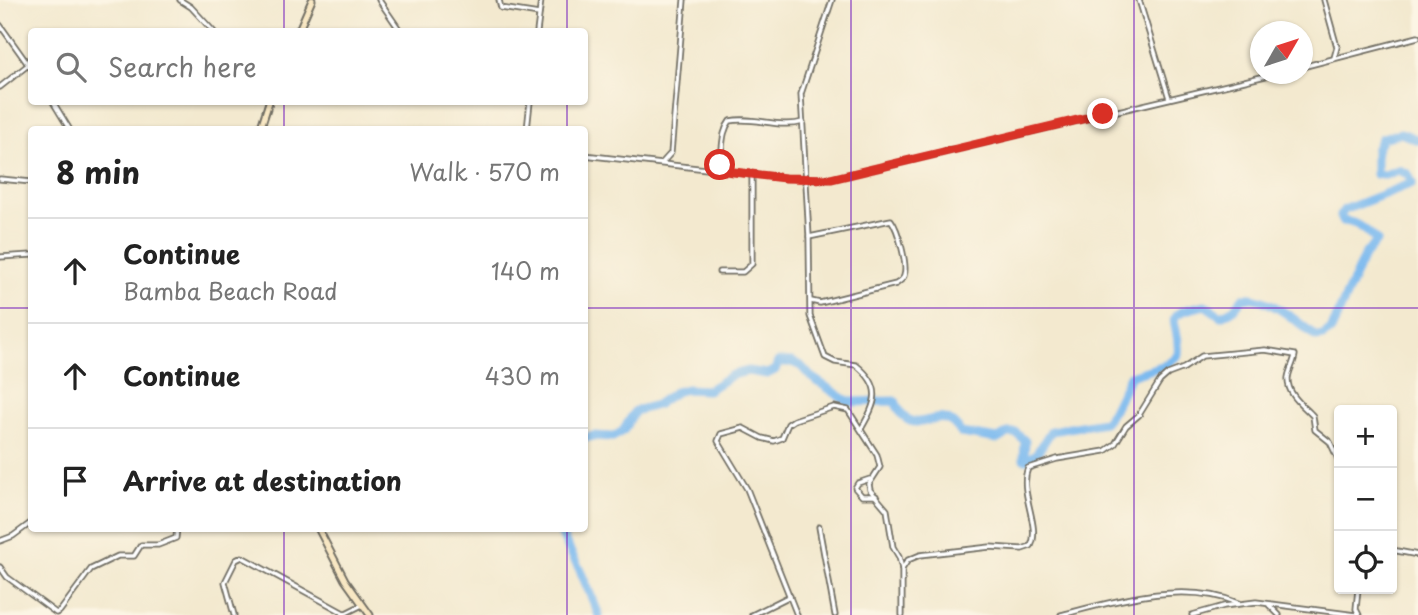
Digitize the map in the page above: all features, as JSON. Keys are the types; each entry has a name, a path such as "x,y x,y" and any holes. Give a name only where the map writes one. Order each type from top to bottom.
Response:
{"main road":[{"path":"300,28 312,0"},
{"path":"261,126 267,105"},
{"path":"320,532 330,555 370,615"}],"street":[{"path":"180,0 191,7 210,28"},
{"path":"379,0 398,28"},
{"path":"499,0 501,8 539,14"},
{"path":"537,28 541,0"},
{"path":"660,164 671,153 684,0"},
{"path":"832,0 801,94 809,237 810,316 825,357 835,362 856,365 863,370 874,390 875,402 861,429"},
{"path":"1139,0 1169,99"},
{"path":"1324,0 1337,47 1334,58"},
{"path":"0,25 28,65 0,87"},
{"path":"1313,64 1418,37"},
{"path":"588,155 806,180 831,179 1250,80"},
{"path":"55,105 68,126"},
{"path":"527,126 530,105"},
{"path":"717,170 721,160 724,132 730,121 781,124 803,122"},
{"path":"719,272 743,272 752,264 752,174"},
{"path":"0,179 28,182"},
{"path":"809,237 891,220 901,245 905,270 903,278 896,284 820,303 809,299"},
{"path":"0,257 28,256"},
{"path":"902,569 908,560 920,555 990,547 1031,547 1034,542 1028,509 1028,468 1057,459 1105,451 1115,444 1126,426 1139,415 1160,381 1202,356 1265,350 1295,355 1288,379 1290,386 1302,408 1313,416 1315,430 1330,442 1334,450"},
{"path":"797,615 747,489 718,441 719,437 743,428 774,441 782,438 788,424 794,420 834,407 848,410 877,456 880,467 871,479 858,483 855,488 862,496 876,496"},
{"path":"871,479 870,489 887,510 893,547 902,569 902,615"},
{"path":"0,541 13,536 28,525"},
{"path":"819,527 835,615"},
{"path":"0,567 8,577 57,613 90,569 118,556 134,556 141,545 158,545 176,538 177,532"},
{"path":"1397,551 1418,555"},
{"path":"234,615 225,582 236,560 243,557 343,614 362,605"},
{"path":"1061,615 1097,604 1176,593 1215,594 1238,603"},
{"path":"1192,615 1238,603 1267,603 1358,615 1357,594"},
{"path":"752,615 790,596"},
{"path":"1267,603 1279,615"},
{"path":"1350,614 1356,608"}],"waterway":[{"path":"588,437 613,437 623,431 635,411 656,405 675,392 686,389 708,390 732,375 748,371 767,374 775,370 778,362 792,362 849,402 895,401 902,415 910,421 944,419 961,433 998,439 1008,433 1016,433 1025,441 1024,459 1029,459 1037,453 1051,431 1104,422 1130,376 1165,365 1178,355 1174,321 1180,312 1205,305 1221,316 1234,309 1243,298 1252,298 1282,311 1316,337 1331,330 1365,254 1377,241 1362,227 1343,221 1340,216 1344,210 1412,183 1408,174 1398,170 1385,175 1376,174 1376,150 1382,138 1401,133 1418,140"},
{"path":"560,532 599,615"}],"route":[{"path":"720,165 717,170 785,178 831,179 1103,114"}]}
